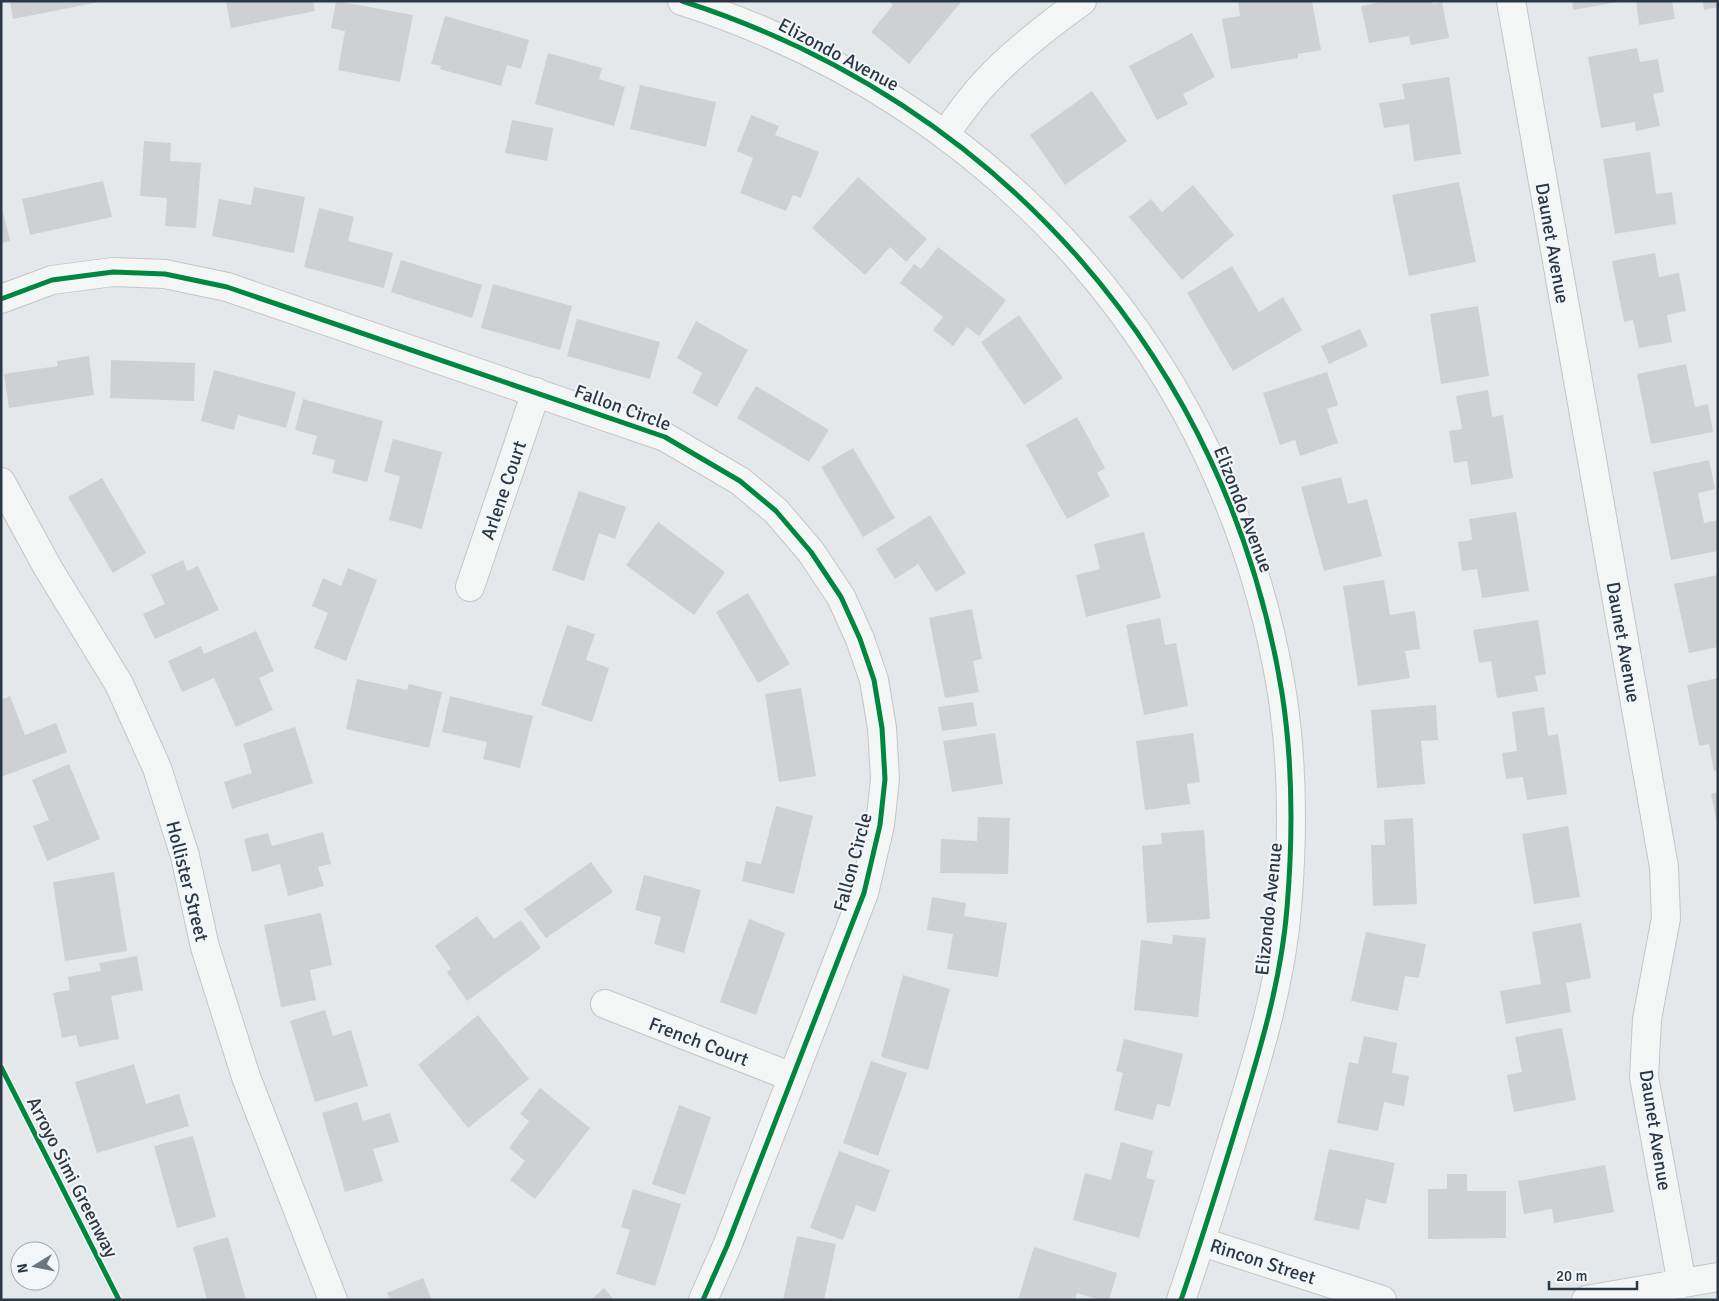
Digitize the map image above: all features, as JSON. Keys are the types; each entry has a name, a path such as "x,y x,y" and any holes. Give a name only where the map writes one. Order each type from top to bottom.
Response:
{"street":[{"name":"Elizondo Avenue","path":"682,1 767,32 855,75 945,134 999,177 1053,229 1107,291 1151,352 1192,422 1223,487 1248,555 1268,624 1282,695 1289,767 1291,840 1287,912 1276,984 1262,1046 1202,1242 1181,1300"},
{"path":"945,134 982,86 1015,53 1082,1"},
{"name":"Daunet Avenue","path":"1511,1 1664,867 1666,918 1647,1019 1644,1077 1682,1284"},
{"name":"Fallon Circle","path":"1,299 52,280 113,272 165,274 227,287 665,437 740,481 776,511 811,552 841,597 860,639 874,680 882,728 884,779 880,825 864,893 727,1246 703,1300"},
{"name":"Arlene Court","path":"470,588 536,392"},
{"name":"Hollister Street","path":"1,482 48,568 118,684 157,768 185,856 204,947 246,1077 333,1300"},
{"name":"French Court","path":"605,1004 792,1077"},
{"name":"Rincon Street","path":"1202,1242 1382,1300"},
{"path":"1586,1300 1718,1277"}],"building":[{"path":"10,1 98,1 99,2 13,19"},
{"path":"226,1 313,1 315,11 231,28"},
{"path":"336,1 413,15 400,82 338,70 345,31 331,28"},
{"path":"888,1 962,1 909,64 871,32 893,5"},
{"path":"1238,1 1312,1 1321,50 1298,54 1298,58 1231,69 1222,19 1240,16"},
{"path":"1385,1 1432,1 1433,4 1442,2 1449,38 1411,45 1409,36 1369,43 1361,6"},
{"path":"1572,1 1618,1 1618,2 1573,10"},
{"path":"1636,1 1672,1 1675,19 1639,25"},
{"path":"1703,1 1718,1 1718,7 1704,10"},
{"path":"445,16 529,40 521,69 507,65 501,86 440,69 441,66 431,64"},
{"path":"1192,33 1215,77 1183,94 1188,104 1157,120 1129,66"},
{"path":"1637,48 1640,62 1658,59 1664,92 1653,94 1660,126 1636,131 1635,122 1601,128 1588,57"},
{"path":"548,53 602,68 599,79 625,87 614,126 535,104"},
{"path":"1449,77 1461,154 1414,161 1409,124 1384,128 1379,103 1405,99 1402,84"},
{"path":"640,85 716,102 706,147 630,129"},
{"path":"1092,91 1127,141 1065,185 1030,135"},
{"path":"751,115 779,126 775,135 819,152 801,198 793,195 786,211 740,193 753,158 737,151"},
{"path":"512,120 553,128 547,161 505,153"},
{"path":"144,141 171,143 170,161 201,163 196,228 165,226 167,198 140,196"},
{"path":"1650,152 1656,194 1672,192 1676,224 1615,234 1603,159"},
{"path":"858,177 927,239 906,262 890,247 865,275 812,228"},
{"path":"103,181 112,217 30,235 22,199"},
{"path":"1459,182 1476,262 1409,276 1392,195"},
{"path":"1193,185 1234,235 1182,280 1129,217 1151,199 1162,212"},
{"path":"254,187 305,197 294,253 212,236 219,199 251,205"},
{"path":"1,204 10,241 1,243"},
{"path":"319,208 354,217 348,241 393,253 384,288 304,267"},
{"path":"938,247 1006,300 979,336 967,327 953,346 933,330 943,317 900,283 914,264 921,269"},
{"path":"1655,253 1659,277 1679,273 1686,311 1667,315 1672,342 1639,348 1633,320 1624,322 1612,261"},
{"path":"401,260 482,285 472,318 391,292"},
{"path":"1232,266 1259,312 1283,297 1302,330 1233,371 1187,293"},
{"path":"493,284 572,306 560,350 481,328"},
{"path":"1478,306 1489,376 1441,384 1430,314"},
{"path":"1019,315 1063,378 1024,405 981,342"},
{"path":"577,319 660,342 650,379 567,356"},
{"path":"696,321 748,350 717,407 692,393 702,373 677,358"},
{"path":"1360,329 1368,346 1329,364 1321,346"},
{"path":"89,356 94,395 9,408 4,374 58,366 57,361"},
{"path":"111,360 195,363 194,401 110,398"},
{"path":"1686,364 1695,407 1708,404 1713,432 1651,444 1637,374"},
{"path":"214,370 296,392 286,428 238,415 234,430 201,421"},
{"path":"1327,372 1338,405 1327,409 1338,443 1300,456 1295,440 1280,445 1263,393"},
{"path":"756,386 829,430 809,462 737,418"},
{"path":"1488,390 1492,417 1503,415 1513,478 1471,485 1467,461 1454,463 1449,431 1462,429 1456,396"},
{"path":"303,399 383,421 367,482 332,473 335,460 312,454 317,436 295,430"},
{"path":"1077,417 1105,468 1097,473 1110,496 1067,519 1026,445"},
{"path":"393,439 442,452 422,529 389,520 400,476 384,472"},
{"path":"853,448 895,518 863,537 821,467"},
{"path":"1709,460 1715,489 1698,493 1704,523 1718,520 1718,551 1671,560 1653,472"},
{"path":"1341,477 1348,504 1367,499 1382,556 1324,571 1301,487"},
{"path":"102,478 146,553 113,573 68,497"},
{"path":"579,491 626,507 615,539 599,533 584,581 552,570"},
{"path":"1516,512 1529,591 1482,598 1477,569 1462,571 1458,542 1472,540 1469,519"},
{"path":"930,515 966,573 936,592 918,564 895,579 876,549"},
{"path":"658,522 725,572 694,615 626,565"},
{"path":"1144,532 1161,598 1086,617 1076,575 1100,569 1094,544"},
{"path":"183,560 187,571 198,566 219,610 155,639 143,614 165,604 151,575"},
{"path":"348,568 377,580 346,661 314,648 328,613 312,606 323,578 341,586"},
{"path":"1718,575 1718,647 1689,653 1674,584"},
{"path":"1384,580 1390,615 1415,611 1420,649 1405,651 1410,678 1358,686 1343,586"},
{"path":"748,593 790,664 758,683 716,612"},
{"path":"972,609 982,659 973,661 979,692 945,698 929,618"},
{"path":"1160,618 1165,645 1176,643 1188,706 1144,715 1126,625"},
{"path":"1538,620 1546,674 1535,676 1538,691 1497,698 1491,661 1479,663 1473,630"},
{"path":"567,625 595,634 586,660 609,668 592,722 541,705"},
{"path":"256,631 274,671 259,678 273,710 236,727 214,678 182,692 168,661 201,646 204,654"},
{"path":"1718,678 1718,770 1714,771 1709,744 1699,746 1687,685"},
{"path":"357,679 407,690 409,684 442,692 429,748 346,729"},
{"path":"801,688 816,776 779,782 765,694"},
{"path":"10,696 25,735 56,723 67,752 1,777 1,700"},
{"path":"450,696 533,716 520,768 483,759 487,742 442,732"},
{"path":"973,702 977,726 942,731 938,707"},
{"path":"1436,705 1438,740 1421,741 1425,784 1377,788 1371,710"},
{"path":"1544,707 1548,736 1558,734 1567,794 1527,800 1523,777 1506,779 1502,753 1517,751 1512,712"},
{"path":"295,727 313,783 232,809 224,782 252,773 243,744"},
{"path":"995,733 1003,784 952,792 943,741"},
{"path":"1193,733 1200,782 1187,784 1190,804 1145,810 1136,741"},
{"path":"69,764 100,839 47,861 33,826 49,820 32,780"},
{"path":"1718,792 1718,822 1717,823 1711,794"},
{"path":"776,806 813,816 794,894 742,881 746,861 761,864"},
{"path":"978,817 1010,818 1008,874 940,873 941,839 977,841"},
{"path":"1413,818 1417,904 1373,906 1371,845 1385,845 1384,820"},
{"path":"1568,826 1580,897 1534,904 1522,834"},
{"path":"1204,830 1210,919 1147,923 1142,846 1162,844 1161,833"},
{"path":"323,832 331,864 318,867 324,886 288,896 280,864 252,872 244,839 268,833 272,846"},
{"path":"591,862 613,892 546,938 524,909"},
{"path":"114,872 127,951 65,961 53,882"},
{"path":"644,875 701,890 684,953 654,944 661,917 635,910"},
{"path":"932,897 966,903 964,916 1007,923 998,977 947,969 953,934 927,930"},
{"path":"321,913 332,965 310,970 316,1000 281,1007 264,925"},
{"path":"477,916 494,939 521,920 541,948 467,1001 447,972 451,969 435,946"},
{"path":"749,919 785,933 756,1015 720,1002"},
{"path":"1581,923 1591,978 1566,983 1571,1012 1506,1024 1500,991 1541,984 1532,932"},
{"path":"1366,932 1426,944 1419,978 1405,976 1398,1011 1351,1001"},
{"path":"1173,935 1206,938 1198,1017 1134,1010 1141,940 1172,944"},
{"path":"137,956 143,990 111,996 119,1039 79,1047 76,1035 62,1038 53,993 70,990 68,977 101,971 99,963"},
{"path":"903,975 950,989 928,1070 881,1057"},
{"path":"325,1010 333,1036 351,1030 368,1086 315,1102 290,1021"},
{"path":"478,1015 529,1079 468,1128 418,1065"},
{"path":"1562,1028 1576,1100 1514,1112 1507,1075 1522,1072 1515,1037"},
{"path":"1364,1036 1397,1043 1392,1073 1409,1076 1404,1106 1384,1102 1378,1131 1337,1123 1349,1062 1358,1064"},
{"path":"1124,1039 1183,1054 1170,1107 1157,1104 1153,1120 1114,1110 1123,1073 1116,1071"},
{"path":"871,1061 907,1073 878,1156 843,1143"},
{"path":"134,1064 146,1104 179,1094 189,1126 97,1153 75,1082"},
{"path":"540,1088 590,1128 535,1199 510,1180 525,1161 509,1148 529,1121 520,1114"},
{"path":"357,1102 363,1121 390,1113 399,1142 373,1149 383,1181 345,1192 322,1113"},
{"path":"679,1105 711,1117 685,1195 652,1184"},
{"path":"193,1136 216,1217 177,1228 154,1146"},
{"path":"1121,1142 1153,1151 1146,1178 1155,1180 1139,1238 1073,1220 1085,1173 1111,1180"},
{"path":"1329,1149 1395,1163 1386,1204 1366,1199 1359,1230 1314,1220"},
{"path":"839,1151 890,1170 875,1212 856,1205 843,1240 810,1228"},
{"path":"1605,1165 1614,1212 1554,1223 1552,1209 1524,1214 1518,1181"},
{"path":"1447,1174 1467,1174 1467,1191 1506,1191 1506,1238 1428,1239 1428,1189 1447,1189"},
{"path":"633,1189 681,1204 655,1286 616,1274 630,1230 621,1227"},
{"path":"797,1236 836,1244 824,1300 783,1300"},
{"path":"228,1237 246,1300 207,1300 193,1247"},
{"path":"1034,1247 1117,1273 1109,1300 1099,1300 1077,1293 1075,1300 1018,1300"},
{"path":"423,1278 432,1300 390,1300 387,1293"},
{"path":"604,1288 614,1300 591,1300"}],"cycle path":[{"path":"682,1 797,46 903,106 998,178 1081,261 1153,355 1210,460 1254,572 1282,693 1286,720 1291,800 1287,908 1280,963 1261,1045 1217,1191 1181,1300"},
{"path":"1,299 52,280 113,272 165,274 227,287 665,437 740,481 776,511 811,552 841,597 860,639 874,680 882,728 885,779 880,825 864,893 727,1246 703,1300"},
{"name":"Arroyo Simi Greenway","path":"1,1067 119,1300"}]}
